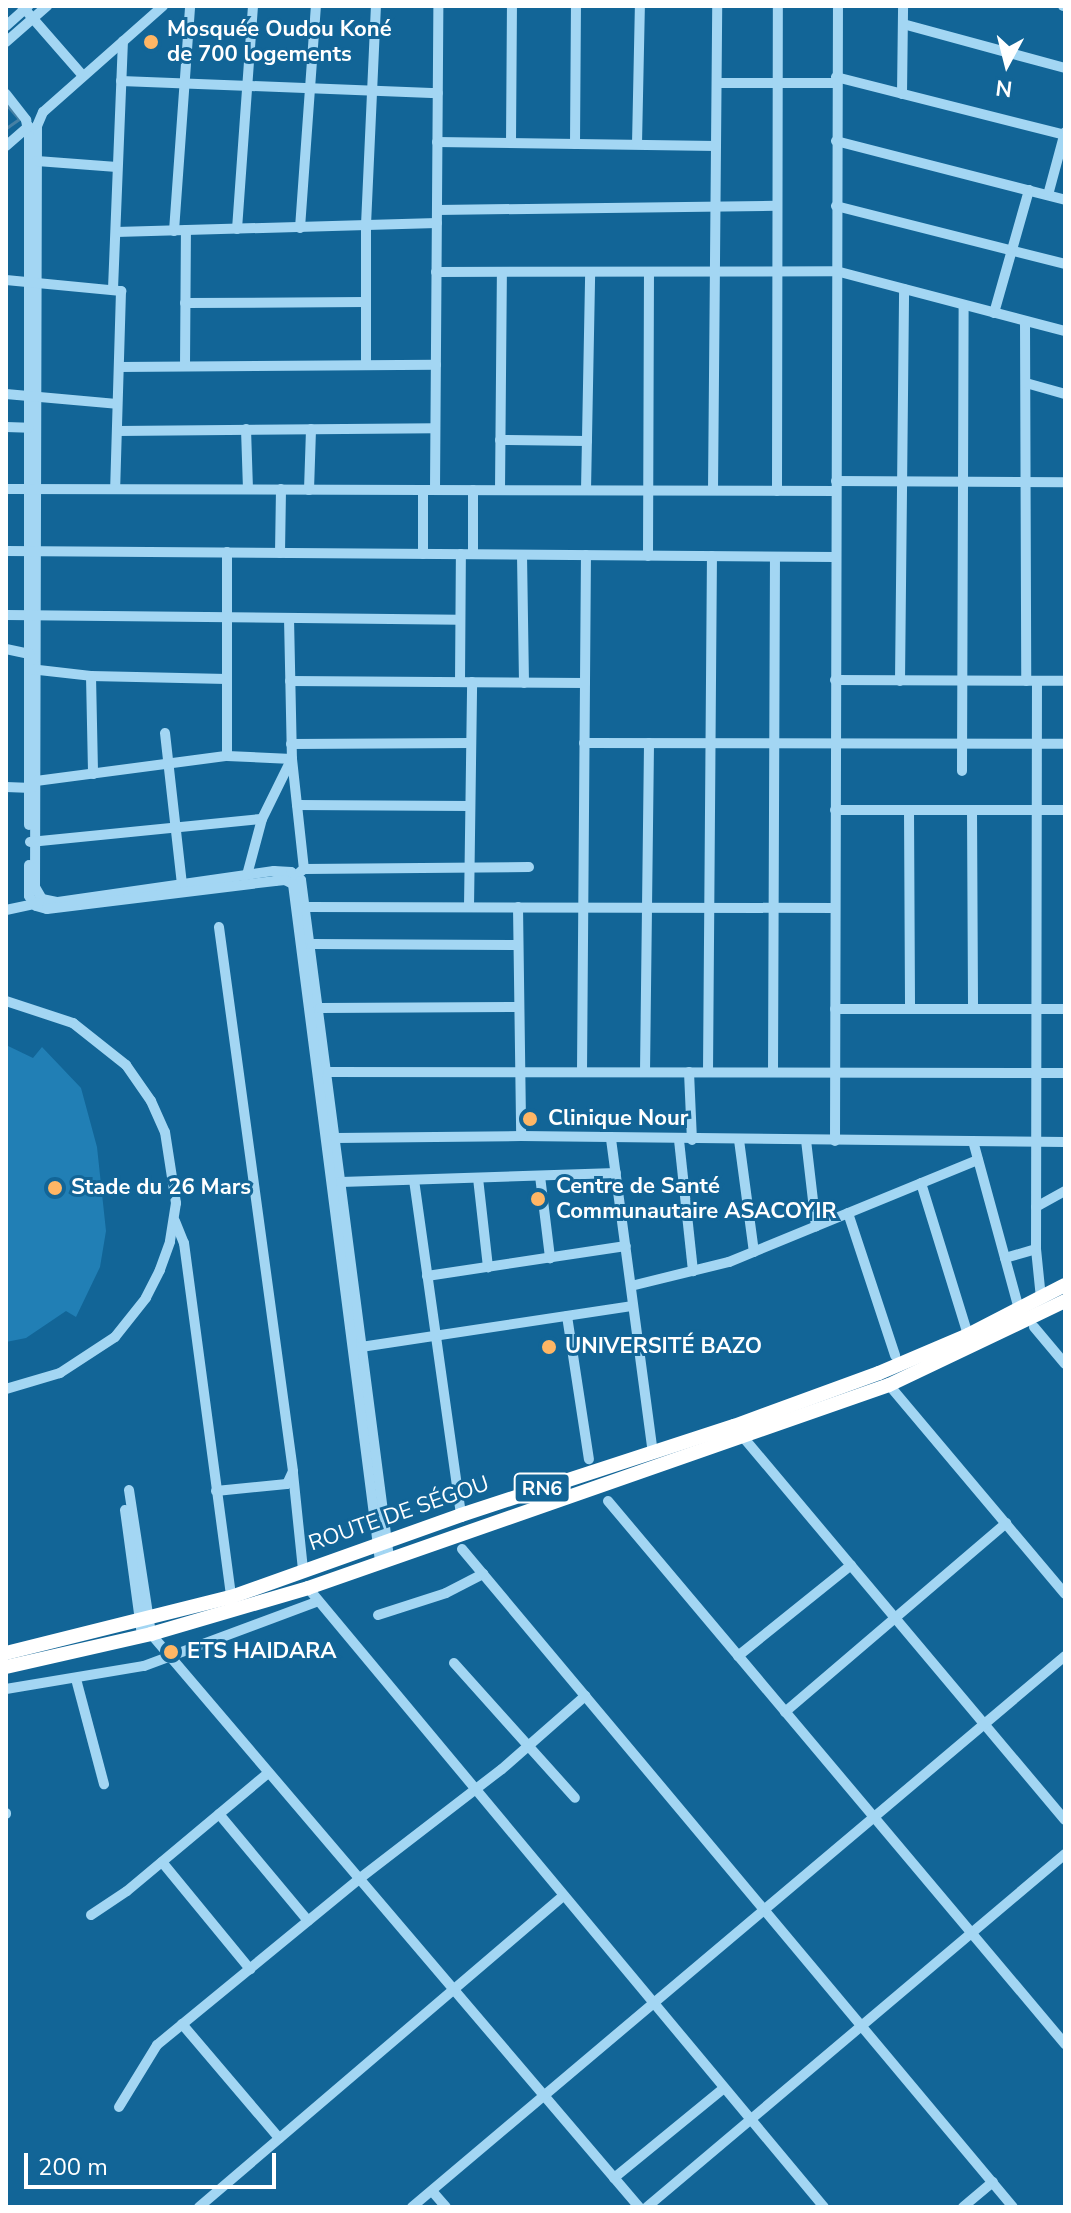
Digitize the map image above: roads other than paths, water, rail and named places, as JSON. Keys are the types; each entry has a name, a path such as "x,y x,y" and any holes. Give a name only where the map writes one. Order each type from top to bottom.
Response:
{"highway":[{"name":"ROUTE DE SÉGOU","path":"233,1604 303,1570 865,1379 968,1335 1065,1285"},
{"name":"ROUTE DE SÉGOU","path":"6,1667 145,1627 308,1588 889,1385 1065,1301"},
{"name":"ROUTE DE SÉGOU","path":"6,1653 145,1627"}],"street":[{"path":"6,26 27,10 47,6"},
{"path":"33,282 39,118 163,6"},
{"path":"185,366 180,230 190,6"},
{"path":"237,229 253,6"},
{"path":"300,228 316,6"},
{"path":"366,365 366,225 376,6"},
{"path":"423,554 435,428 438,6"},
{"path":"511,143 512,6"},
{"path":"575,144 576,6"},
{"path":"637,144 640,6"},
{"path":"713,490 717,6"},
{"path":"777,491 775,271 778,6"},
{"path":"835,1141 838,6"},
{"path":"902,94 903,6"},
{"path":"6,42 27,10"},
{"path":"27,10 83,76"},
{"path":"903,24 1065,68"},
{"path":"113,289 123,41"},
{"path":"717,83 836,80 1065,134 1048,195"},
{"path":"121,81 438,93"},
{"path":"6,94 29,126 33,282 33,842 35,887 39,902"},
{"path":"6,146 29,126"},
{"path":"836,141 1065,200"},
{"path":"437,142 716,146"},
{"path":"37,161 117,167"},
{"path":"994,313 1029,190"},
{"path":"437,210 776,206"},
{"path":"836,206 1065,264"},
{"path":"116,232 437,223"},
{"path":"436,272 836,271 1065,331"},
{"path":"500,490 502,272"},
{"path":"586,490 590,272"},
{"path":"648,556 649,272"},
{"path":"6,280 113,289 121,293 115,489"},
{"path":"900,681 904,289"},
{"path":"185,303 366,302"},
{"path":"962,771 964,305"},
{"path":"1025,321 1026,482 1037,744 1036,1249 1041,1298"},
{"path":"119,367 436,365"},
{"path":"1026,383 1065,394"},
{"path":"6,394 117,404"},
{"path":"33,396 29,428 34,489"},
{"path":"6,427 29,428"},
{"path":"117,431 435,428"},
{"path":"246,429 248,489"},
{"path":"309,490 311,429"},
{"path":"500,440 587,441"},
{"path":"6,489 777,491 902,481 1065,482"},
{"path":"280,553 281,489"},
{"path":"469,907 471,743 459,620 473,490"},
{"path":"6,551 835,557"},
{"path":"227,552 227,756"},
{"path":"522,555 524,683"},
{"path":"582,1072 586,555"},
{"path":"708,1072 712,556"},
{"path":"773,1072 775,557"},
{"path":"6,615 459,620"},
{"path":"33,615 29,654 33,669"},
{"path":"289,618 291,744 297,805 296,895 384,1560"},
{"path":"6,649 29,654"},
{"path":"33,669 91,676 227,679"},
{"path":"91,676 93,774"},
{"path":"835,680 1065,681"},
{"path":"290,681 585,683"},
{"path":"165,733 182,884"},
{"path":"291,744 471,743"},
{"path":"584,743 1065,744"},
{"path":"645,1072 649,743"},
{"path":"6,787 227,756 292,759"},
{"path":"247,875 262,819 292,759"},
{"path":"297,805 470,806"},
{"path":"835,810 1065,810"},
{"path":"909,810 910,1009"},
{"path":"972,810 973,1009"},
{"path":"33,842 262,819"},
{"path":"39,902 58,909 275,881 297,875 529,867"},
{"path":"6,910 39,902 58,902 247,875 286,871 297,875"},
{"path":"297,875 307,907 312,944 361,1347 381,1543"},
{"path":"307,907 835,908"},
{"path":"518,907 521,1136"},
{"path":"219,927 293,1471 303,1570"},
{"path":"312,944 518,945"},
{"path":"6,1001 51,1013 82,1029 108,1048 141,1083 165,1132 171,1154 175,1221 184,1243 233,1604"},
{"path":"320,1008 519,1007"},
{"path":"835,1009 1065,1009"},
{"path":"328,1072 1065,1073"},
{"path":"689,1072 692,1140"},
{"path":"336,1138 521,1136 1065,1142"},
{"path":"611,1139 653,1452"},
{"path":"679,1140 693,1271"},
{"path":"739,1140 754,1252"},
{"path":"806,1140 816,1226"},
{"path":"973,1141 1019,1309"},
{"path":"631,1286 754,1252 978,1160"},
{"path":"341,1182 616,1173"},
{"path":"540,1176 550,1258"},
{"path":"478,1178 488,1267"},
{"path":"414,1180 461,1515"},
{"path":"921,1183 968,1335"},
{"path":"1036,1207 1065,1191"},
{"path":"848,1213 895,1355"},
{"path":"6,1389 60,1373 115,1337 146,1298 165,1256 175,1221"},
{"path":"427,1276 626,1246"},
{"path":"1005,1258 1036,1249"},
{"path":"361,1347 633,1306"},
{"path":"567,1316 589,1459"},
{"path":"1034,1327 1065,1364"},
{"path":"889,1385 1065,1594"},
{"path":"743,1437 1065,1820"},
{"path":"216,1491 287,1484 293,1471"},
{"path":"126,1491 145,1627 639,2207"},
{"path":"608,1501 1065,2044"},
{"path":"785,1712 1006,1523"},
{"path":"462,1549 1013,2207"},
{"path":"738,1656 851,1565"},
{"path":"378,1615 446,1593 483,1574"},
{"path":"308,1588 316,1602 824,2207"},
{"path":"6,1689 144,1666 316,1602"},
{"path":"412,2207 1065,1656"},
{"path":"454,1663 575,1798"},
{"path":"76,1679 104,1784"},
{"path":"119,2107 157,2045 359,1879 528,1746 585,1696"},
{"path":"91,1915 127,1891 268,1773"},
{"path":"219,1814 308,1921"},
{"path":"647,2207 1065,1854"},
{"path":"162,1862 250,1969"},
{"path":"199,2207 563,1896"},
{"path":"182,2024 279,2138"},
{"path":"614,2178 724,2088"},
{"path":"963,2207 993,2182"},
{"path":"432,2191 446,2207"}],"waterway":[{"path":"6,104 19,119 6,128"}],"place":[{"name":"Mosquée Oudou Koné de 700 logements","path":"151,42"},
{"name":"Clinique Nour","path":"530,1119"},
{"name":"Stade du 26 Mars","path":"55,1188"},
{"name":"Centre de Santé Communautaire ASACOYIR","path":"538,1199"},
{"name":"UNIVERSITÉ BAZO","path":"549,1347"},
{"name":"ETS HAIDARA","path":"171,1652"}]}
